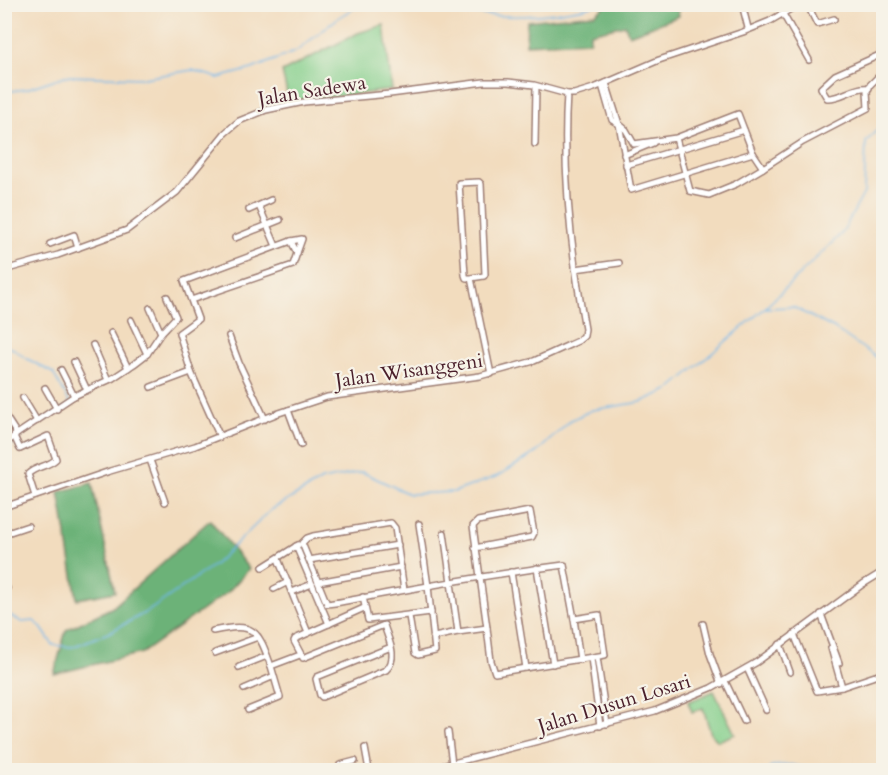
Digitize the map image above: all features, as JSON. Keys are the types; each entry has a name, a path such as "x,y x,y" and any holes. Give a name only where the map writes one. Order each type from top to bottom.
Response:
{"street":[{"path":"742,4 748,28"},
{"path":"567,94 604,84 659,60 743,32 799,4"},
{"path":"807,4 817,24 834,19"},
{"path":"783,14 809,60"},
{"path":"868,88 861,87 834,99 827,98 821,88 835,75 884,53"},
{"path":"676,138 690,191 710,195 736,184 803,142 868,108 868,88 884,71"},
{"name":"Jalan Sadewa","path":"4,270 78,248 127,230 165,202 187,181 225,134 238,121 250,115 304,102 484,82 508,82 536,86 567,94"},
{"path":"604,84 612,120 626,130 634,144 642,148"},
{"path":"535,144 536,86"},
{"name":"Jalan Wisanggeni","path":"4,507 220,437 327,397 491,374 534,361 582,339 585,329 578,299 567,185 565,133 567,94"},
{"path":"634,144 676,138 738,114 753,153 763,168"},
{"path":"619,124 631,190 753,153"},
{"path":"626,165 744,130"},
{"path":"624,155 659,140"},
{"path":"479,182 481,184 485,274 471,278 466,278 465,275 459,183 479,182"},
{"path":"249,210 271,200"},
{"path":"259,206 276,246"},
{"path":"235,238 280,220"},
{"path":"50,244 74,235 78,248"},
{"path":"191,300 293,265 302,239 276,246 183,280 198,319 179,333 191,372 220,437"},
{"path":"291,241 297,253"},
{"path":"575,269 619,263"},
{"path":"471,278 491,374"},
{"path":"4,446 73,397 108,380 147,354 161,333 176,317 167,297"},
{"path":"150,308 161,333"},
{"path":"130,320 147,354"},
{"path":"111,333 128,368"},
{"path":"229,336 265,419"},
{"path":"93,345 108,380"},
{"path":"74,362 87,390"},
{"path":"61,370 73,397"},
{"path":"151,387 191,372"},
{"path":"45,388 60,407"},
{"path":"23,398 37,421"},
{"path":"288,410 302,445"},
{"path":"4,414 20,448 48,436 55,455 53,462 32,470 28,474 35,496"},
{"path":"150,460 165,502"},
{"path":"475,548 533,536 530,512 476,522 472,526 478,577 491,661 495,673 604,656 606,654 599,615 574,619"},
{"path":"263,567 306,538 391,523 394,526 398,545 404,590"},
{"path":"409,616 416,654 435,651 419,524"},
{"path":"4,534 28,526"},
{"path":"444,533 458,632"},
{"path":"299,544 309,560 315,583 327,604 478,577 564,565 580,660"},
{"path":"299,544 329,624"},
{"path":"309,560 398,545"},
{"path":"278,559 308,633"},
{"path":"292,592 315,583 401,567"},
{"path":"537,568 553,664"},
{"name":"Jalan Dusun Losari","path":"426,771 655,711 723,683 884,571"},
{"path":"511,572 526,668"},
{"path":"274,589 288,582"},
{"path":"363,597 371,629"},
{"path":"364,608 293,640 300,655 303,658 383,622 431,612"},
{"path":"821,614 839,663"},
{"path":"368,620 383,622"},
{"path":"383,622 391,647 392,663 386,670 322,697 320,695 317,677 391,647"},
{"path":"703,624 710,654 744,721"},
{"path":"213,632 240,626 250,629 258,637 267,656 280,697 248,710"},
{"path":"434,637 487,628"},
{"path":"794,634 817,691 842,687 884,673"},
{"path":"215,653 258,637"},
{"path":"780,644 790,672"},
{"path":"831,648 842,687"},
{"path":"271,666 300,655"},
{"path":"239,667 267,656"},
{"path":"594,658 607,724"},
{"path":"594,658 600,726"},
{"path":"747,668 766,710"},
{"path":"243,689 274,676"},
{"path":"448,732 452,764"},
{"path":"365,748 369,771"},
{"path":"341,771 340,765 355,761"}],"green space":[{"path":"606,5 677,5 679,16 629,35 625,25 590,33 590,41 526,44 527,21 595,14"},
{"path":"384,25 392,90 289,102 282,72 358,33"},
{"path":"92,483 115,592 77,599 59,492"},
{"path":"210,520 249,569 228,592 142,653 54,674 66,630 113,607"},
{"path":"714,691 735,734 718,741 711,734 703,708 692,712 688,702"}],"waterway":[{"path":"4,92 26,89 65,76 144,78 192,70 218,78 252,69 297,51 338,18 361,4"},
{"path":"435,4 468,13 503,16 555,13 595,4"},
{"path":"765,308 842,233 864,193 866,142 884,122"},
{"path":"4,612 22,622 34,621 53,645 72,647 108,633 150,610 215,564 271,510 322,480 362,472 409,494 454,492 498,476 537,452 571,420 592,410 641,402 670,389 765,308 793,307 835,329 882,361"},
{"path":"4,346 14,349 53,373 70,403 29,429 17,440"},
{"path":"4,451 14,443"},
{"path":"768,770 772,766 791,765 817,770"},
{"path":"880,770 884,768"}]}
